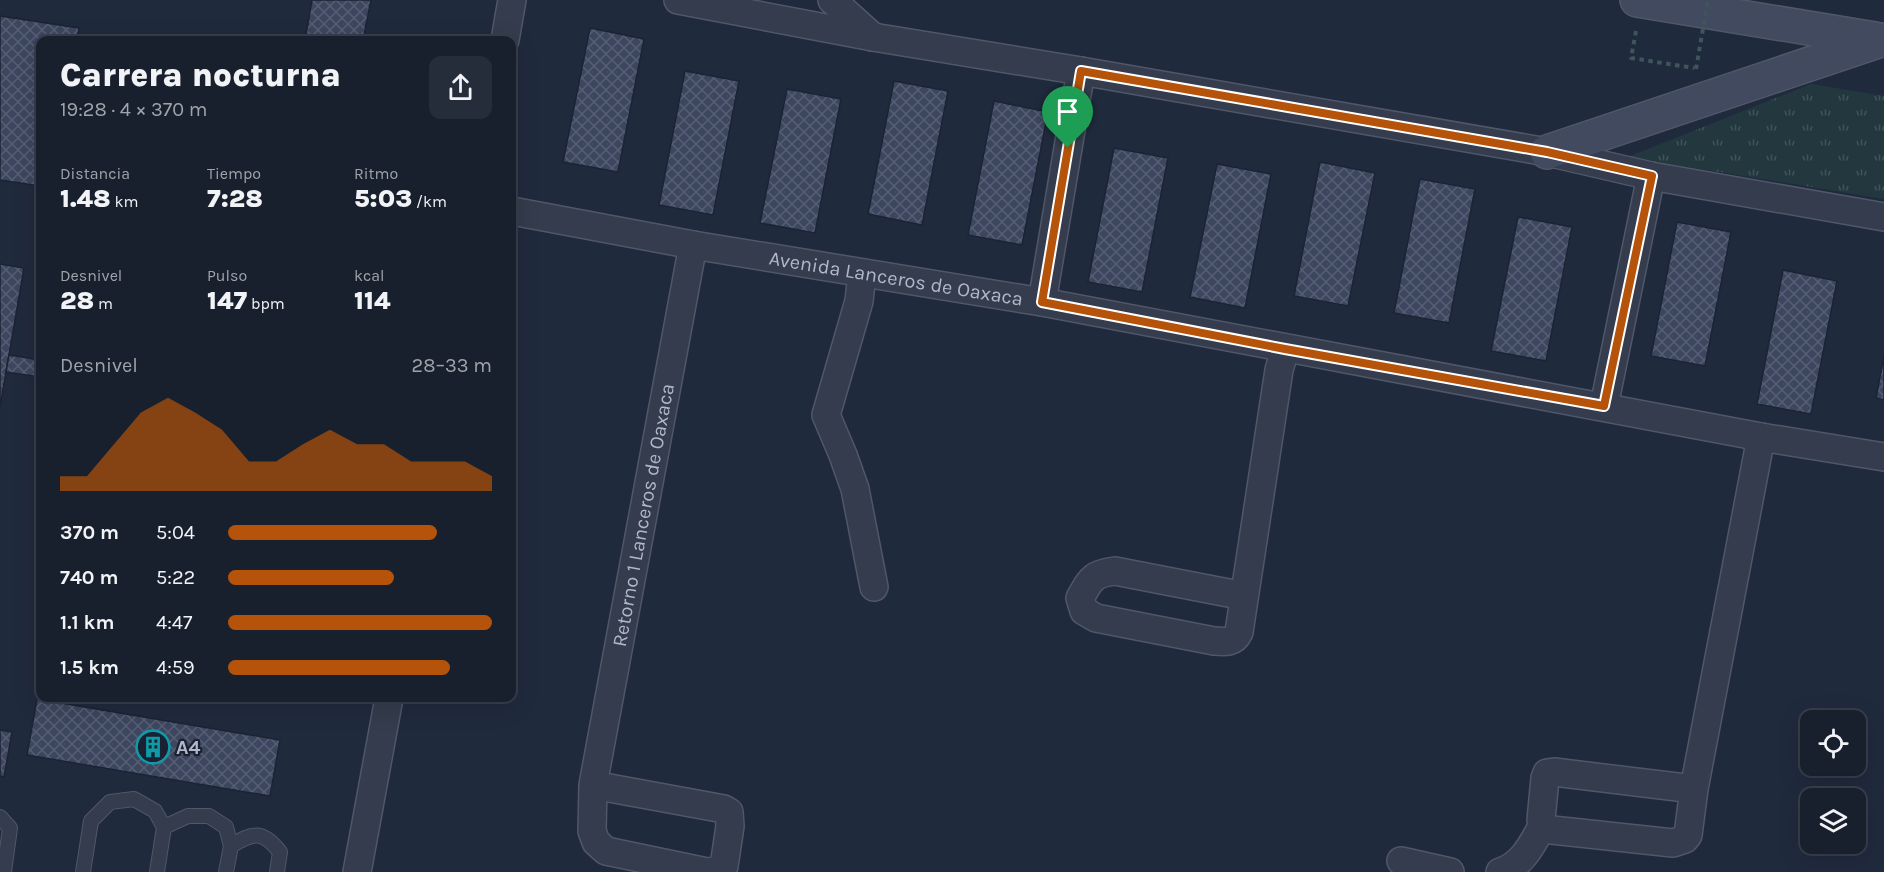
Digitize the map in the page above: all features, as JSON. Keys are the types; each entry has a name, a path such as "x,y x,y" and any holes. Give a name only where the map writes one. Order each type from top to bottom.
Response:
{"main road":[{"path":"1637,0 1882,40"},
{"path":"1547,152 1882,40"}],"street":[{"path":"506,36 512,0"},
{"path":"678,0 873,37 1547,152 1652,176 1884,217"},
{"path":"832,0 873,37"},
{"path":"1042,302 1081,71"},
{"path":"1604,406 1652,176"},
{"name":"Avenida Lanceros de Oaxaca","path":"516,212 862,274 1042,302 1761,437 1884,457"},
{"name":"Retorno 1 Lanceros de Oaxaca","path":"593,785 724,809 729,812 730,826 722,870 707,872 606,851 596,842 592,831 593,785 693,244"},
{"path":"862,274 859,301 826,415 855,489 873,587"},
{"path":"1244,597 1115,571 1096,575 1091,579 1080,598 1084,611 1096,618 1223,642 1231,641 1236,637 1239,632 1279,370 1285,349"},
{"path":"1543,825 1552,830 1673,843 1688,835 1694,789 1761,437"},
{"path":"357,872 388,702"},
{"path":"1500,872 1511,869 1526,855 1543,825 1540,814 1547,773 1561,771 1694,789"},
{"path":"1401,861 1450,872"}],"lane":[{"path":"83,872 91,821 110,801 134,798 155,811 164,827 157,872"},
{"path":"164,827 188,816 209,816 226,827 231,846 226,872"},
{"path":"0,817 10,828 4,872"},
{"path":"231,846 245,837 258,835 271,839 280,852 278,872"}],"path":[{"path":"1631,58 1696,69 1708,0"}],"green space":[{"path":"1811,84 1884,96 1884,199 1628,157"}],"building":[{"path":"312,0 371,0 364,36 306,36"},
{"path":"0,16 79,28 78,36 36,36 36,185 0,180"},
{"path":"590,28 644,39 618,172 563,162"},
{"path":"685,71 739,81 713,215 659,205"},
{"path":"894,81 948,91 922,225 868,214"},
{"path":"787,89 841,99 815,233 760,223"},
{"path":"994,101 1048,112 1022,245 968,235"},
{"path":"1114,148 1168,158 1142,292 1088,282"},
{"path":"1320,162 1375,173 1348,306 1294,296"},
{"path":"1217,164 1271,174 1245,308 1190,297"},
{"path":"1420,179 1475,189 1449,323 1394,313"},
{"path":"1518,217 1572,227 1546,361 1491,351"},
{"path":"1677,222 1731,232 1705,366 1651,356"},
{"path":"0,264 24,268 0,407"},
{"path":"1783,270 1837,281 1811,414 1757,404"},
{"path":"9,355 36,359 36,376 6,372"},
{"path":"1884,356 1884,400 1876,398"},
{"name":"A4","path":"36,702 55,702 280,740 270,796 27,755"},
{"path":"0,730 12,732 4,777 0,776"}],"place":[{"name":"A4","path":"153,747"}],"route":[{"path":"1081,71 1547,152 1652,176 1604,406 1285,349 1042,302 1068,148 1081,71"}]}
